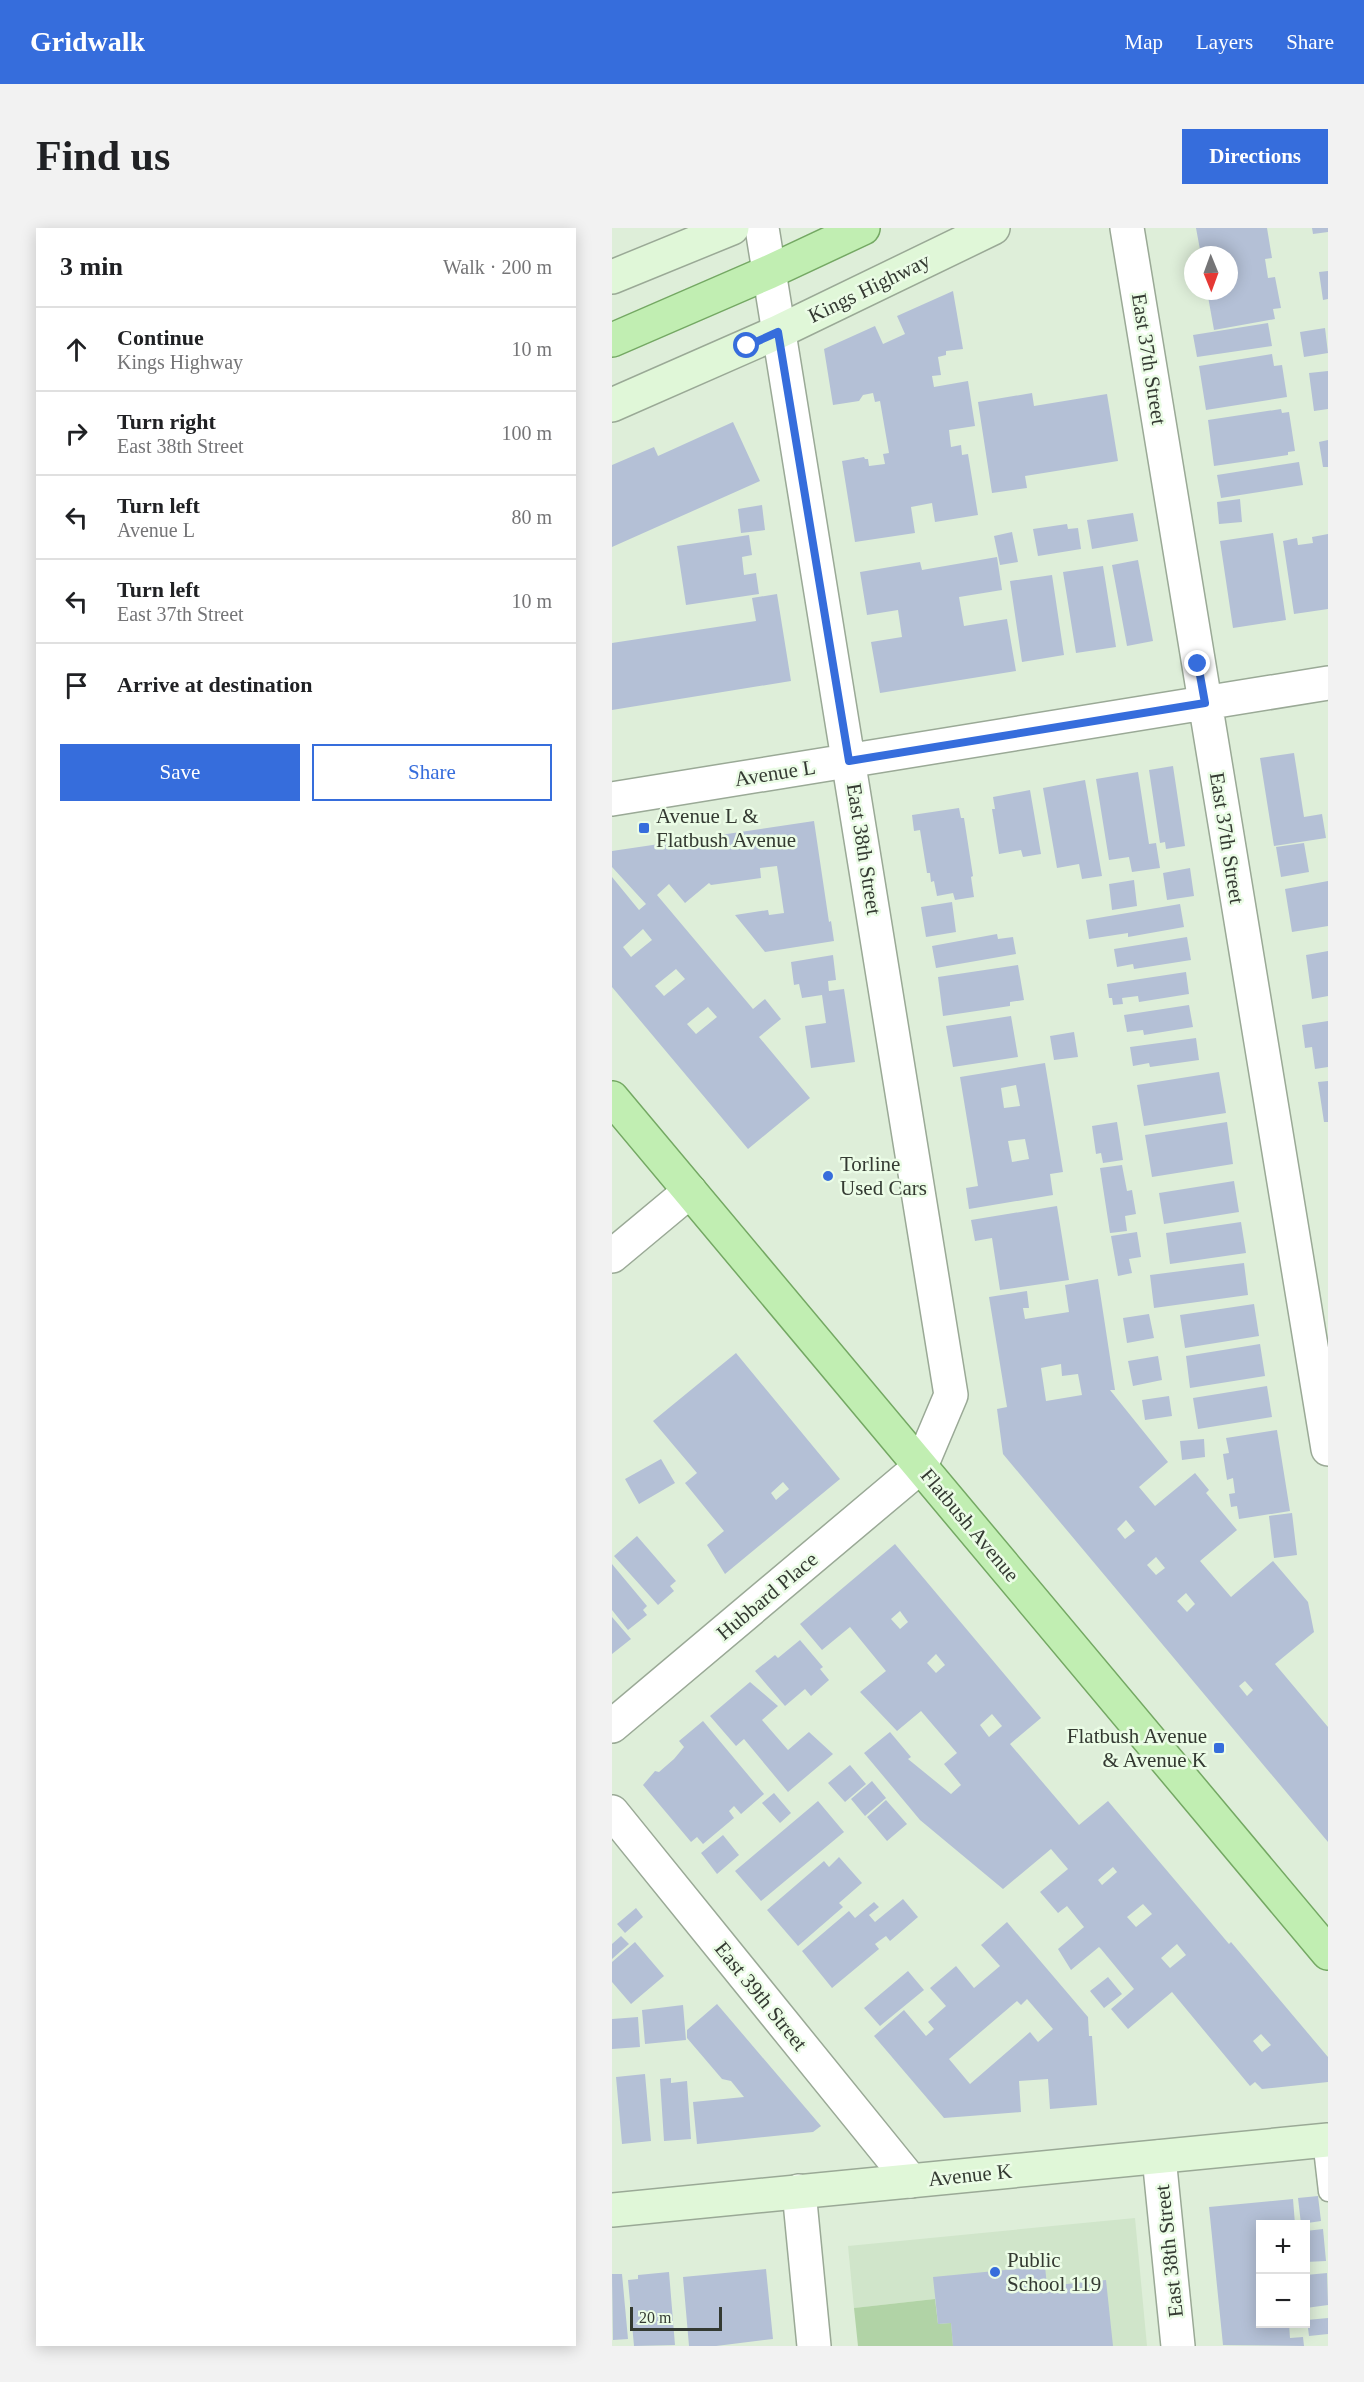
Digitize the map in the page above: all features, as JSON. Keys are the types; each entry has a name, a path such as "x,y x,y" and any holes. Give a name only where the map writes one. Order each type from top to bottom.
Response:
{"main road":[{"path":"612,340 864,228"},
{"name":"Flatbush Avenue","path":"612,1098 1328,1953"}],"street":[{"path":"612,277 732,228"},
{"name":"East 38th Street","path":"762,228 951,1395 921,1466"},
{"name":"Kings Highway","path":"612,405 778,332 993,228"},
{"name":"East 37th Street","path":"1127,228 1328,1449"},
{"name":"Avenue L","path":"612,799 1328,683"},
{"path":"612,1256 690,1191"},
{"name":"Hubbard Place","path":"612,1726 921,1466"},
{"name":"East 39th Street","path":"612,1812 912,2181"},
{"name":"Avenue K","path":"612,2210 1325,2140"},
{"name":"East 38th Street","path":"1159,2157 1178,2346"},
{"path":"799,2192 814,2346"}],"lane":[{"path":"1325,2140 1328,2192"}],"shaded area":[{"name":"Public School 119","path":"1135,2218 1147,2346 953,2346 938,2324 935,2299 854,2308 848,2246"}],"green space":[{"path":"935,2299 938,2324 951,2323 953,2346 858,2346 854,2308"}],"building":[{"path":"1196,228 1267,228 1272,258 1265,259 1268,278 1275,277 1281,308 1273,309 1275,319 1214,330 1209,300 1238,300 1238,246 1199,246"},
{"path":"1312,228 1328,228 1328,232 1313,234"},
{"path":"1328,271 1328,299 1323,300 1319,272"},
{"path":"953,291 963,349 946,351 946,355 938,357 941,375 932,376 934,387 968,381 975,426 949,430 951,447 961,445 962,455 968,454 978,515 935,522 932,503 911,507 915,533 855,542 842,461 864,457 868,459 869,466 885,464 883,454 889,453 880,401 875,402 873,393 863,395 859,401 833,405 824,349 875,326 883,344 905,334 897,316"},
{"path":"1268,323 1272,346 1197,357 1193,335"},
{"path":"1325,328 1328,353 1304,357 1300,332"},
{"path":"1272,354 1274,366 1282,365 1287,397 1206,410 1199,366"},
{"path":"1328,371 1328,409 1314,411 1309,373"},
{"path":"1032,393 1034,406 1107,394 1118,461 1025,476 1027,488 992,493 978,402"},
{"path":"1281,409 1282,413 1289,412 1295,451 1288,452 1288,455 1214,466 1208,420"},
{"path":"733,422 760,481 612,547 612,465 654,447 658,456"},
{"path":"1328,440 1328,467 1323,467 1319,442"},
{"path":"1299,462 1303,485 1221,498 1217,475"},
{"path":"1240,499 1242,522 1219,524 1217,502"},
{"path":"762,505 765,530 741,533 738,509"},
{"path":"1133,513 1138,541 1092,549 1087,520"},
{"path":"1067,524 1068,529 1078,528 1081,549 1038,556 1033,529"},
{"path":"1012,532 1018,562 1000,565 994,536"},
{"path":"1273,533 1286,620 1233,628 1220,541"},
{"path":"1328,534 1328,609 1294,614 1283,541 1297,538 1298,545 1313,543 1312,537"},
{"path":"749,535 752,555 742,557 744,575 756,573 759,594 686,605 677,546"},
{"path":"997,557 1002,590 959,597 964,626 1007,619 1016,671 880,693 871,642 902,637 898,610 867,615 860,572 920,562 922,570"},
{"path":"1138,560 1153,641 1127,646 1112,565"},
{"path":"1103,566 1116,647 1076,653 1063,572"},
{"path":"1052,575 1064,655 1022,662 1010,581"},
{"path":"777,594 791,681 612,710 612,643 756,621 752,598"},
{"path":"1294,753 1304,817 1322,814 1326,838 1274,846 1260,758"},
{"path":"1173,766 1185,846 1166,849 1165,842 1160,843 1149,770"},
{"path":"1138,772 1149,844 1156,843 1160,868 1132,872 1129,857 1109,860 1096,779"},
{"path":"1085,780 1102,876 1082,879 1079,864 1057,868 1043,788"},
{"path":"1030,790 1041,854 1023,857 1021,850 999,854 992,809 995,809 993,797"},
{"path":"959,808 961,818 964,818 974,897 955,900 953,893 937,896 934,881 931,882 930,873 927,873 920,830 914,831 912,815"},
{"path":"814,821 829,922 831,921 834,941 765,952 735,915 768,910 769,915 784,913 777,866 760,868 761,878 711,885 709,883 685,903 669,884 657,895 753,1009 765,999 781,1019 759,1037 810,1098 748,1149 612,987 612,877 639,910 646,904 612,867 612,851","holes":["643,929 652,940 631,957 623,947","676,969 685,979 664,996 655,986","708,1007 717,1017 696,1034 687,1024"]},
{"path":"1304,843 1309,872 1281,877 1276,847"},
{"path":"1190,868 1194,896 1167,900 1163,873"},
{"path":"1134,880 1137,906 1112,910 1109,884"},
{"path":"1328,881 1328,926 1292,932 1285,889"},
{"path":"952,902 956,932 926,937 921,907"},
{"path":"1180,904 1184,927 1128,937 1128,933 1089,939 1086,920"},
{"path":"997,934 998,939 1013,937 1016,954 936,968 932,946"},
{"path":"1187,937 1191,960 1134,969 1133,964 1117,967 1114,949"},
{"path":"1328,951 1328,996 1312,999 1306,955"},
{"path":"833,955 836,980 828,981 829,991 844,989 855,1062 811,1068 805,1026 826,1023 822,995 802,998 799,984 794,985 791,962"},
{"path":"1018,965 1024,1000 1010,1002 1010,1006 943,1016 938,977"},
{"path":"1186,972 1189,994 1139,1002 1138,996 1122,998 1123,1004 1113,1005 1112,998 1109,998 1107,984"},
{"path":"1189,1005 1193,1027 1144,1035 1143,1030 1127,1032 1124,1015"},
{"path":"1011,1016 1018,1057 953,1067 946,1026"},
{"path":"1328,1021 1328,1067 1315,1069 1312,1047 1305,1048 1302,1025"},
{"path":"1074,1032 1078,1057 1054,1060 1050,1036"},
{"path":"1196,1038 1199,1060 1150,1067 1149,1063 1133,1066 1130,1047"},
{"path":"1045,1063 1063,1172 1050,1174 1053,1195 969,1209 966,1188 978,1186 960,1077","holes":["1016,1085 1020,1106 1004,1108 1001,1088","1025,1139 1029,1159 1012,1162 1008,1141"]},
{"path":"1219,1072 1226,1113 1144,1126 1137,1085"},
{"path":"1328,1081 1328,1122 1324,1122 1318,1082"},
{"path":"1117,1122 1123,1160 1103,1163 1101,1153 1096,1154 1092,1126"},
{"path":"1227,1122 1233,1164 1152,1177 1145,1135"},
{"path":"1122,1165 1127,1191 1132,1190 1136,1214 1125,1216 1127,1231 1110,1233 1100,1168"},
{"path":"1234,1181 1239,1212 1164,1224 1159,1193"},
{"path":"1057,1206 1069,1280 1000,1290 992,1238 975,1241 971,1220"},
{"path":"1241,1222 1246,1253 1170,1264 1166,1233"},
{"path":"1137,1232 1141,1257 1129,1259 1132,1273 1118,1276 1111,1236"},
{"path":"1244,1263 1248,1295 1154,1308 1150,1275"},
{"path":"1098,1279 1115,1390 1110,1390 1168,1462 1139,1487 1155,1506 1195,1473 1209,1490 1206,1493 1237,1530 1200,1561 1231,1597 1273,1561 1308,1602 1314,1632 1275,1664 1328,1727 1328,1842 1003,1454 997,1409 1007,1407 989,1297 1027,1291 1029,1308 1023,1308 1025,1319 1069,1312 1065,1285","holes":["1061,1364 1062,1376 1078,1374 1082,1395 1046,1401 1041,1368","1126,1520 1135,1531 1125,1539 1117,1529","1156,1557 1165,1568 1156,1575 1147,1565","1186,1593 1195,1604 1187,1612 1177,1601","1245,1681 1253,1690 1247,1696 1239,1686"]},
{"path":"1254,1304 1259,1336 1185,1348 1180,1315"},
{"path":"1149,1314 1154,1338 1127,1343 1123,1318"},
{"path":"1260,1344 1265,1376 1190,1388 1186,1356"},
{"path":"736,1353 840,1479 725,1574 707,1545 724,1531 685,1483 697,1473 653,1421","holes":["783,1482 789,1489 776,1500 771,1493"]},
{"path":"1158,1356 1162,1380 1133,1386 1128,1361"},
{"path":"1267,1386 1272,1417 1198,1429 1193,1398"},
{"path":"1169,1396 1172,1416 1145,1420 1142,1400"},
{"path":"1277,1430 1290,1511 1239,1519 1237,1506 1231,1507 1229,1494 1235,1493 1233,1478 1227,1480 1223,1454 1229,1453 1226,1438"},
{"path":"1204,1439 1205,1457 1182,1460 1180,1441"},
{"path":"661,1459 675,1483 639,1504 625,1479"},
{"path":"1292,1513 1297,1555 1274,1558 1269,1516"},
{"path":"637,1536 676,1581 670,1586 674,1591 658,1605 614,1556"},
{"path":"895,1544 1041,1718 1010,1744 1079,1825 1108,1801 1328,2057 1328,2082 1262,2089 1255,2082 1250,2086 1172,1992 1128,2029 1111,2009 1134,1989 1101,1949 1099,1947 1071,1970 1058,1949 1084,1927 1067,1906 1058,1913 1040,1892 1068,1869 1051,1849 1003,1889 920,1820 864,1753 890,1732 911,1757 908,1759 951,1794 961,1785 944,1764 957,1753 921,1711 897,1731 860,1692 886,1671 850,1627 822,1650 800,1624","holes":["900,1611 908,1622 900,1629 891,1619","936,1654 945,1665 936,1673 927,1663","992,1714 1002,1726 989,1737 980,1725","1113,1867 1117,1872 1102,1885 1098,1880","1143,1904 1152,1914 1136,1927 1127,1917","1177,1944 1186,1955 1170,1968 1161,1958","1261,2034 1271,2045 1262,2052 1253,2041"]},
{"path":"612,1564 647,1606 643,1610 647,1615 628,1630 612,1610"},
{"path":"612,1617 631,1639 612,1654"},
{"path":"800,1640 823,1667 820,1669 829,1680 811,1696 805,1689 785,1706 755,1671 775,1655 778,1658"},
{"path":"750,1682 778,1706 762,1720 788,1750 809,1732 833,1754 788,1792 744,1739 736,1746 710,1716"},
{"path":"703,1721 764,1794 741,1814 734,1806 729,1811 734,1818 703,1844 697,1837 691,1842 643,1785 655,1771 659,1772 674,1759 684,1747 679,1741"},
{"path":"850,1765 866,1784 845,1802 828,1783"},
{"path":"872,1781 886,1798 865,1816 851,1799"},
{"path":"774,1793 791,1813 780,1823 762,1803"},
{"path":"886,1800 907,1824 887,1841 867,1817"},
{"path":"818,1801 844,1832 761,1901 735,1871"},
{"path":"723,1835 739,1855 717,1874 701,1853"},
{"path":"839,1857 862,1883 839,1903 843,1907 798,1946 767,1910 824,1861 829,1867"},
{"path":"903,1899 918,1917 890,1941 886,1936 875,1944 879,1949 832,1988 802,1951 849,1911 855,1918 874,1902 879,1907 869,1915 875,1922"},
{"path":"636,1908 643,1917 625,1933 617,1924"},
{"path":"1007,1922 1088,2017 1089,2036 1092,2036 1097,2105 1050,2109 1048,2079 1019,2081 1021,2112 944,2118 874,2036 904,2010 926,2036 934,2029 928,2022 946,2006 930,1988 956,1966 974,1988 1000,1966 981,1945","holes":["1027,1999 1053,2029 1038,2042 1030,2032 970,2084 949,2059 1017,2001 1021,2005"]},
{"path":"621,1936 629,1944 612,1959 612,1944"},
{"path":"635,1942 664,1976 631,2004 612,1982 612,1962"},
{"path":"908,1971 924,1990 880,2026 864,2008"},
{"path":"1108,1977 1122,1994 1104,2008 1090,1991"},
{"path":"717,2004 821,2126 813,2132 697,2144 693,2102 744,2097 731,2081 722,2079 687,2038 687,2030"},
{"path":"683,2005 686,2040 645,2044 642,2010"},
{"path":"638,2017 640,2047 612,2049 612,2019"},
{"path":"645,2074 651,2141 622,2144 616,2077"},
{"path":"671,2078 671,2083 687,2081 691,2139 664,2141 660,2079"},
{"path":"1318,2196 1321,2221 1310,2223 1310,2220 1301,2220 1298,2198"},
{"path":"1293,2199 1295,2220 1256,2220 1256,2328 1289,2328 1290,2338 1303,2337 1304,2346 1223,2345 1209,2207"},
{"path":"1323,2229 1326,2261 1310,2262 1310,2231"},
{"path":"1045,2266 1047,2286 1106,2280 1113,2346 953,2346 951,2323 938,2324 933,2277"},
{"path":"766,2269 773,2339 716,2346 689,2346 683,2277"},
{"path":"669,2272 675,2345 634,2346 628,2280 638,2279 638,2275"},
{"path":"1327,2273 1328,2305 1310,2307 1310,2275"},
{"path":"612,2274 622,2274 628,2339 613,2340"},
{"path":"1328,2318 1328,2334 1309,2336 1310,2320"}],"place":[{"name":"Avenue L & Flatbush Avenue","path":"644,828"},
{"name":"Torline Used Cars","path":"828,1176"},
{"name":"Flatbush Avenue & Avenue K","path":"1219,1748"},
{"name":"Public School 119","path":"995,2272"}],"route":[{"path":"747,346 778,332 849,761 1205,703 1198,664"}]}
